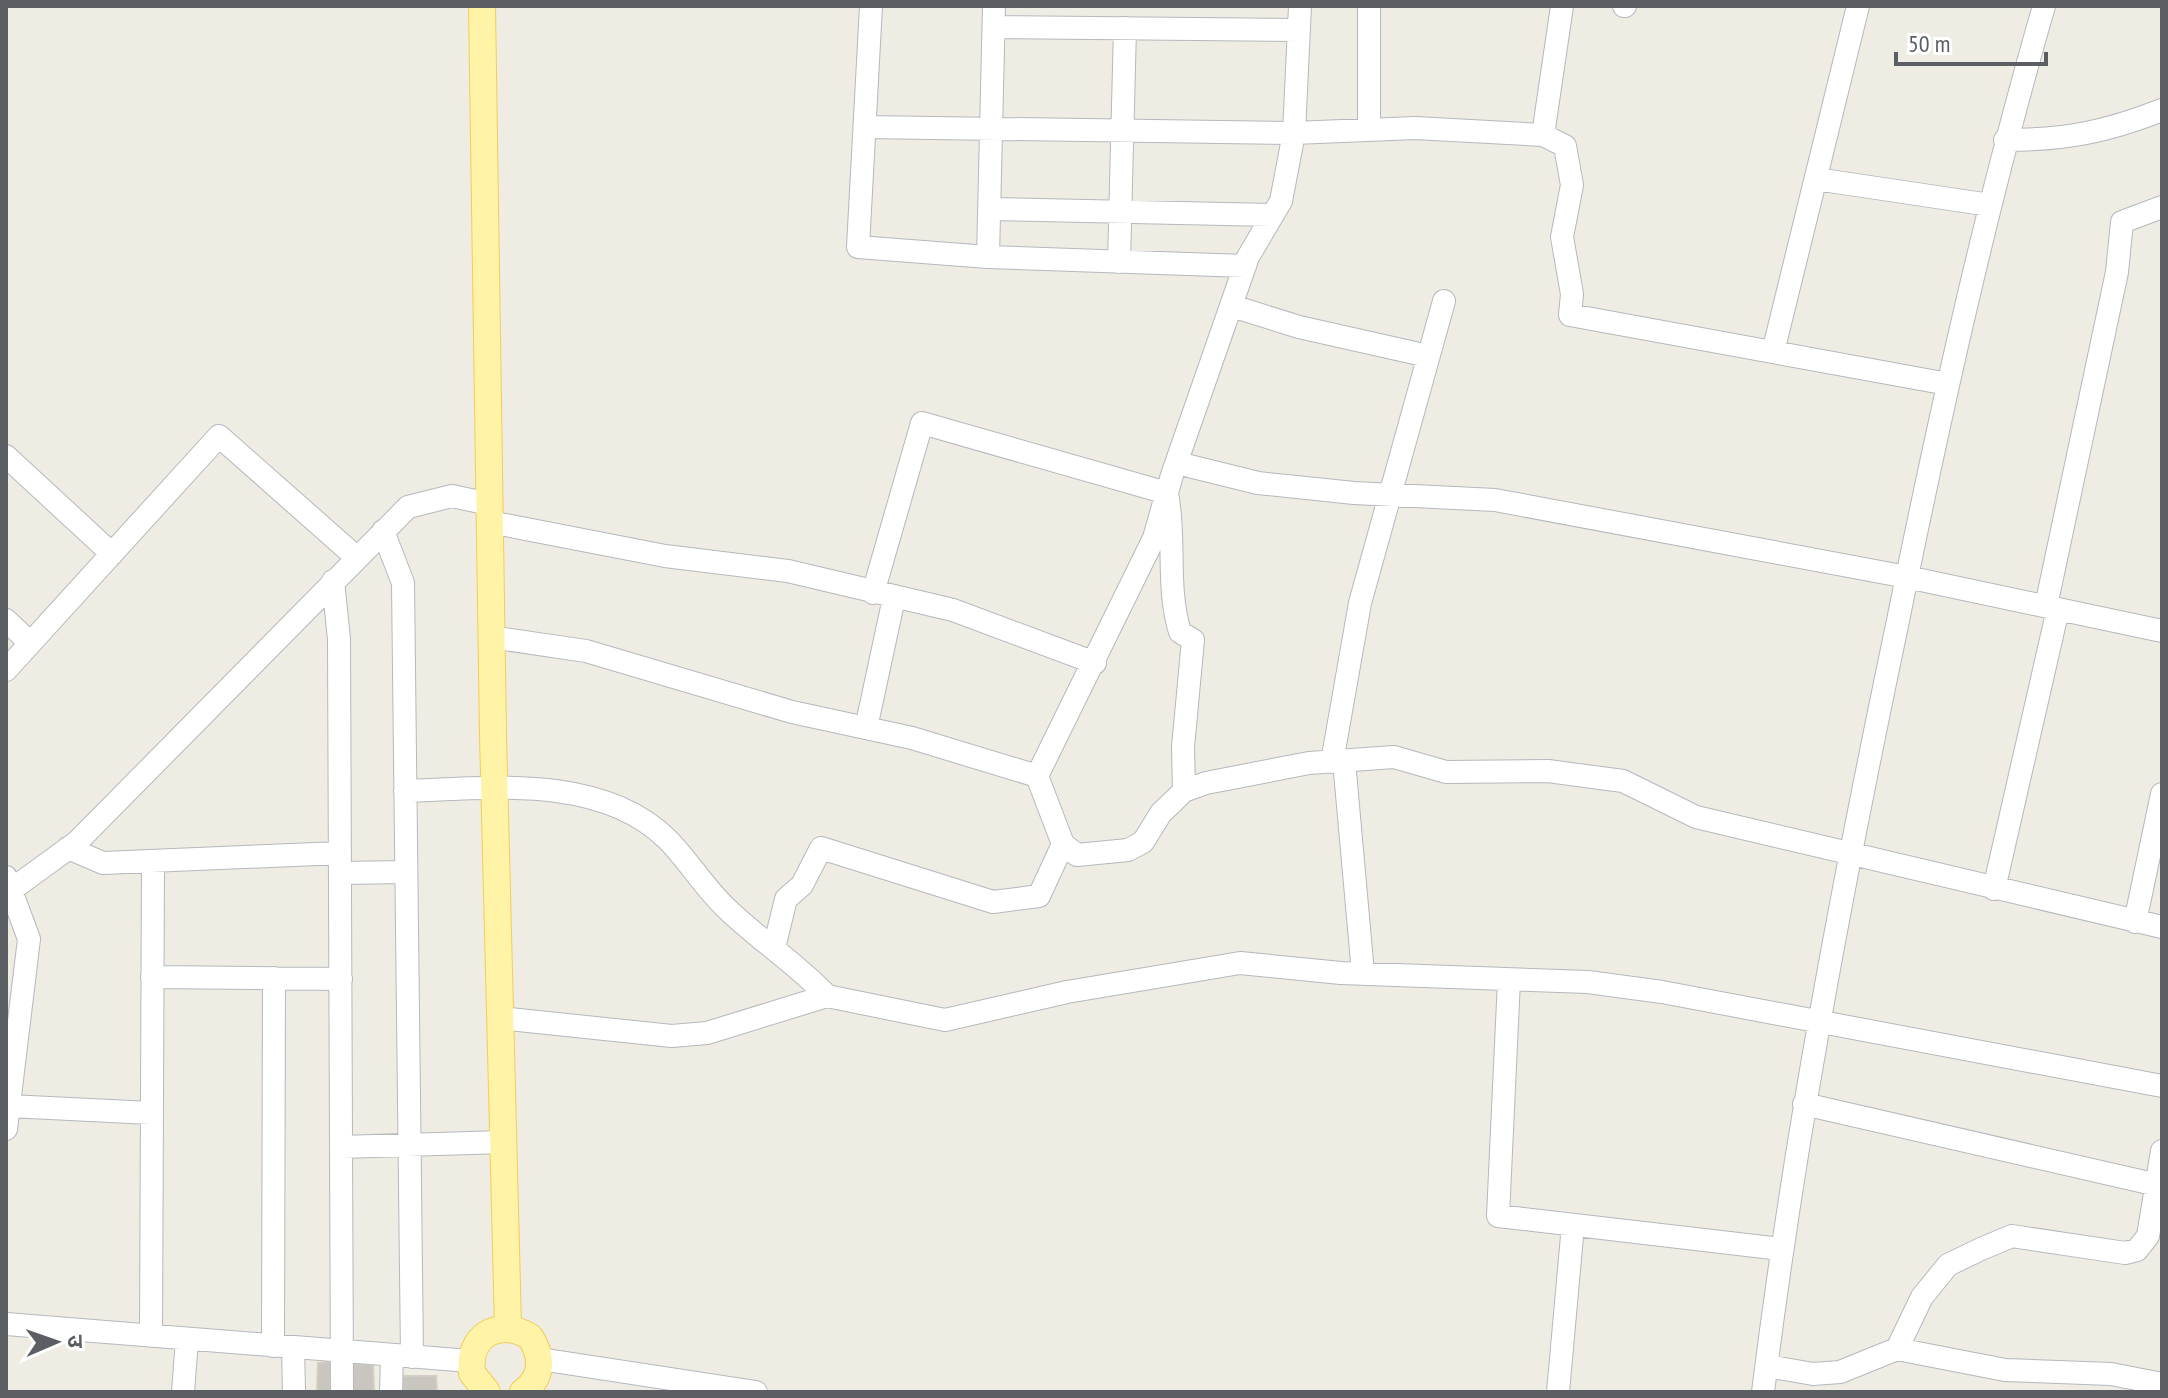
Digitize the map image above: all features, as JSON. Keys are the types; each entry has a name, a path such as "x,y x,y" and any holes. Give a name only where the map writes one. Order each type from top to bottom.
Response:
{"main road":[{"path":"482,6 491,637 508,1327"},
{"path":"487,1392 477,1383 470,1361 478,1340 497,1328 508,1327 530,1337 540,1359 535,1381 523,1392"}],"street":[{"path":"871,6 858,247 988,257 1245,266"},
{"path":"1300,6 1294,133 1281,201 1245,266 1154,538 1037,776 1063,844 1077,855 1128,850 1143,842 1161,813 1184,791 1206,783 1338,761 1394,757 1446,772 1548,771 1623,781 1696,817 2162,927"},
{"path":"1369,6 1369,130"},
{"path":"1543,135 1562,6"},
{"path":"1773,352 1858,6"},
{"path":"1763,1392 1804,1104 1849,854 1948,384 2005,140 2044,6"},
{"path":"988,257 994,16 1068,17 1125,28 1299,30"},
{"path":"1119,262 1125,28"},
{"path":"2005,140 2060,140 2128,123 2162,110"},
{"path":"865,127 1294,133 1415,128 1543,135 1565,146 1572,185 1562,237 1572,294 1570,315 1948,384"},
{"path":"1816,179 1990,205"},
{"path":"1994,889 2117,272 2122,222 2162,207"},
{"path":"990,209 1272,215"},
{"path":"1363,973 1338,761 1360,603 1444,301"},
{"path":"1232,306 1299,327 1428,356"},
{"path":"866,728 884,595 922,423 1167,493"},
{"path":"6,670 219,436 356,557"},
{"path":"6,456 112,554"},
{"path":"1177,463 1258,483 1388,495 1495,500 1907,577 2162,631"},
{"path":"1167,493 1174,525 1174,612 1180,632 1193,640 1183,747 1184,791"},
{"path":"6,1129 29,939 9,883 68,848 408,507 452,496 490,513 665,556 788,571 953,610 1095,663"},
{"path":"383,531 403,583 405,791 408,1145 402,1356 391,1392"},
{"path":"333,581 339,639 342,1392"},
{"path":"6,620 30,643"},
{"path":"491,637 586,651 792,712 912,738 1037,776"},
{"path":"405,791 494,788 589,797 630,811 667,839 705,887 746,928 800,967 827,996"},
{"path":"2135,922 2162,794"},
{"path":"774,948 786,899 802,885 821,848 993,902 1039,896 1063,844"},
{"path":"68,848 103,863 340,863 405,872"},
{"path":"151,1336 153,861"},
{"path":"500,1018 672,1036 707,1033 827,996 945,1020 1067,992 1206,966 1240,963 1363,973 1588,982 1819,1020 2162,1086"},
{"path":"152,977 341,979"},
{"path":"274,978 283,1346 294,1392"},
{"path":"1509,980 1498,1216 1781,1249"},
{"path":"1804,1104 2158,1185"},
{"path":"9,1106 151,1113"},
{"path":"341,1147 503,1142"},
{"path":"1897,1349 1922,1297 1948,1265 2012,1236 2035,1236 2125,1253 2137,1250 2148,1236 2162,1151"},
{"path":"1558,1392 1573,1225"},
{"path":"6,1324 470,1361"},
{"path":"183,1392 187,1339"},
{"path":"1767,1366 1813,1374 1840,1372 1897,1349 1991,1368 2111,1374 2162,1384"},
{"path":"540,1359 756,1392"}],"building":[{"path":"331,1362 330,1392 317,1392 318,1363"},
{"path":"350,1364 373,1365 374,1392 350,1392"},
{"path":"403,1376 436,1376 437,1392 403,1392"}]}
